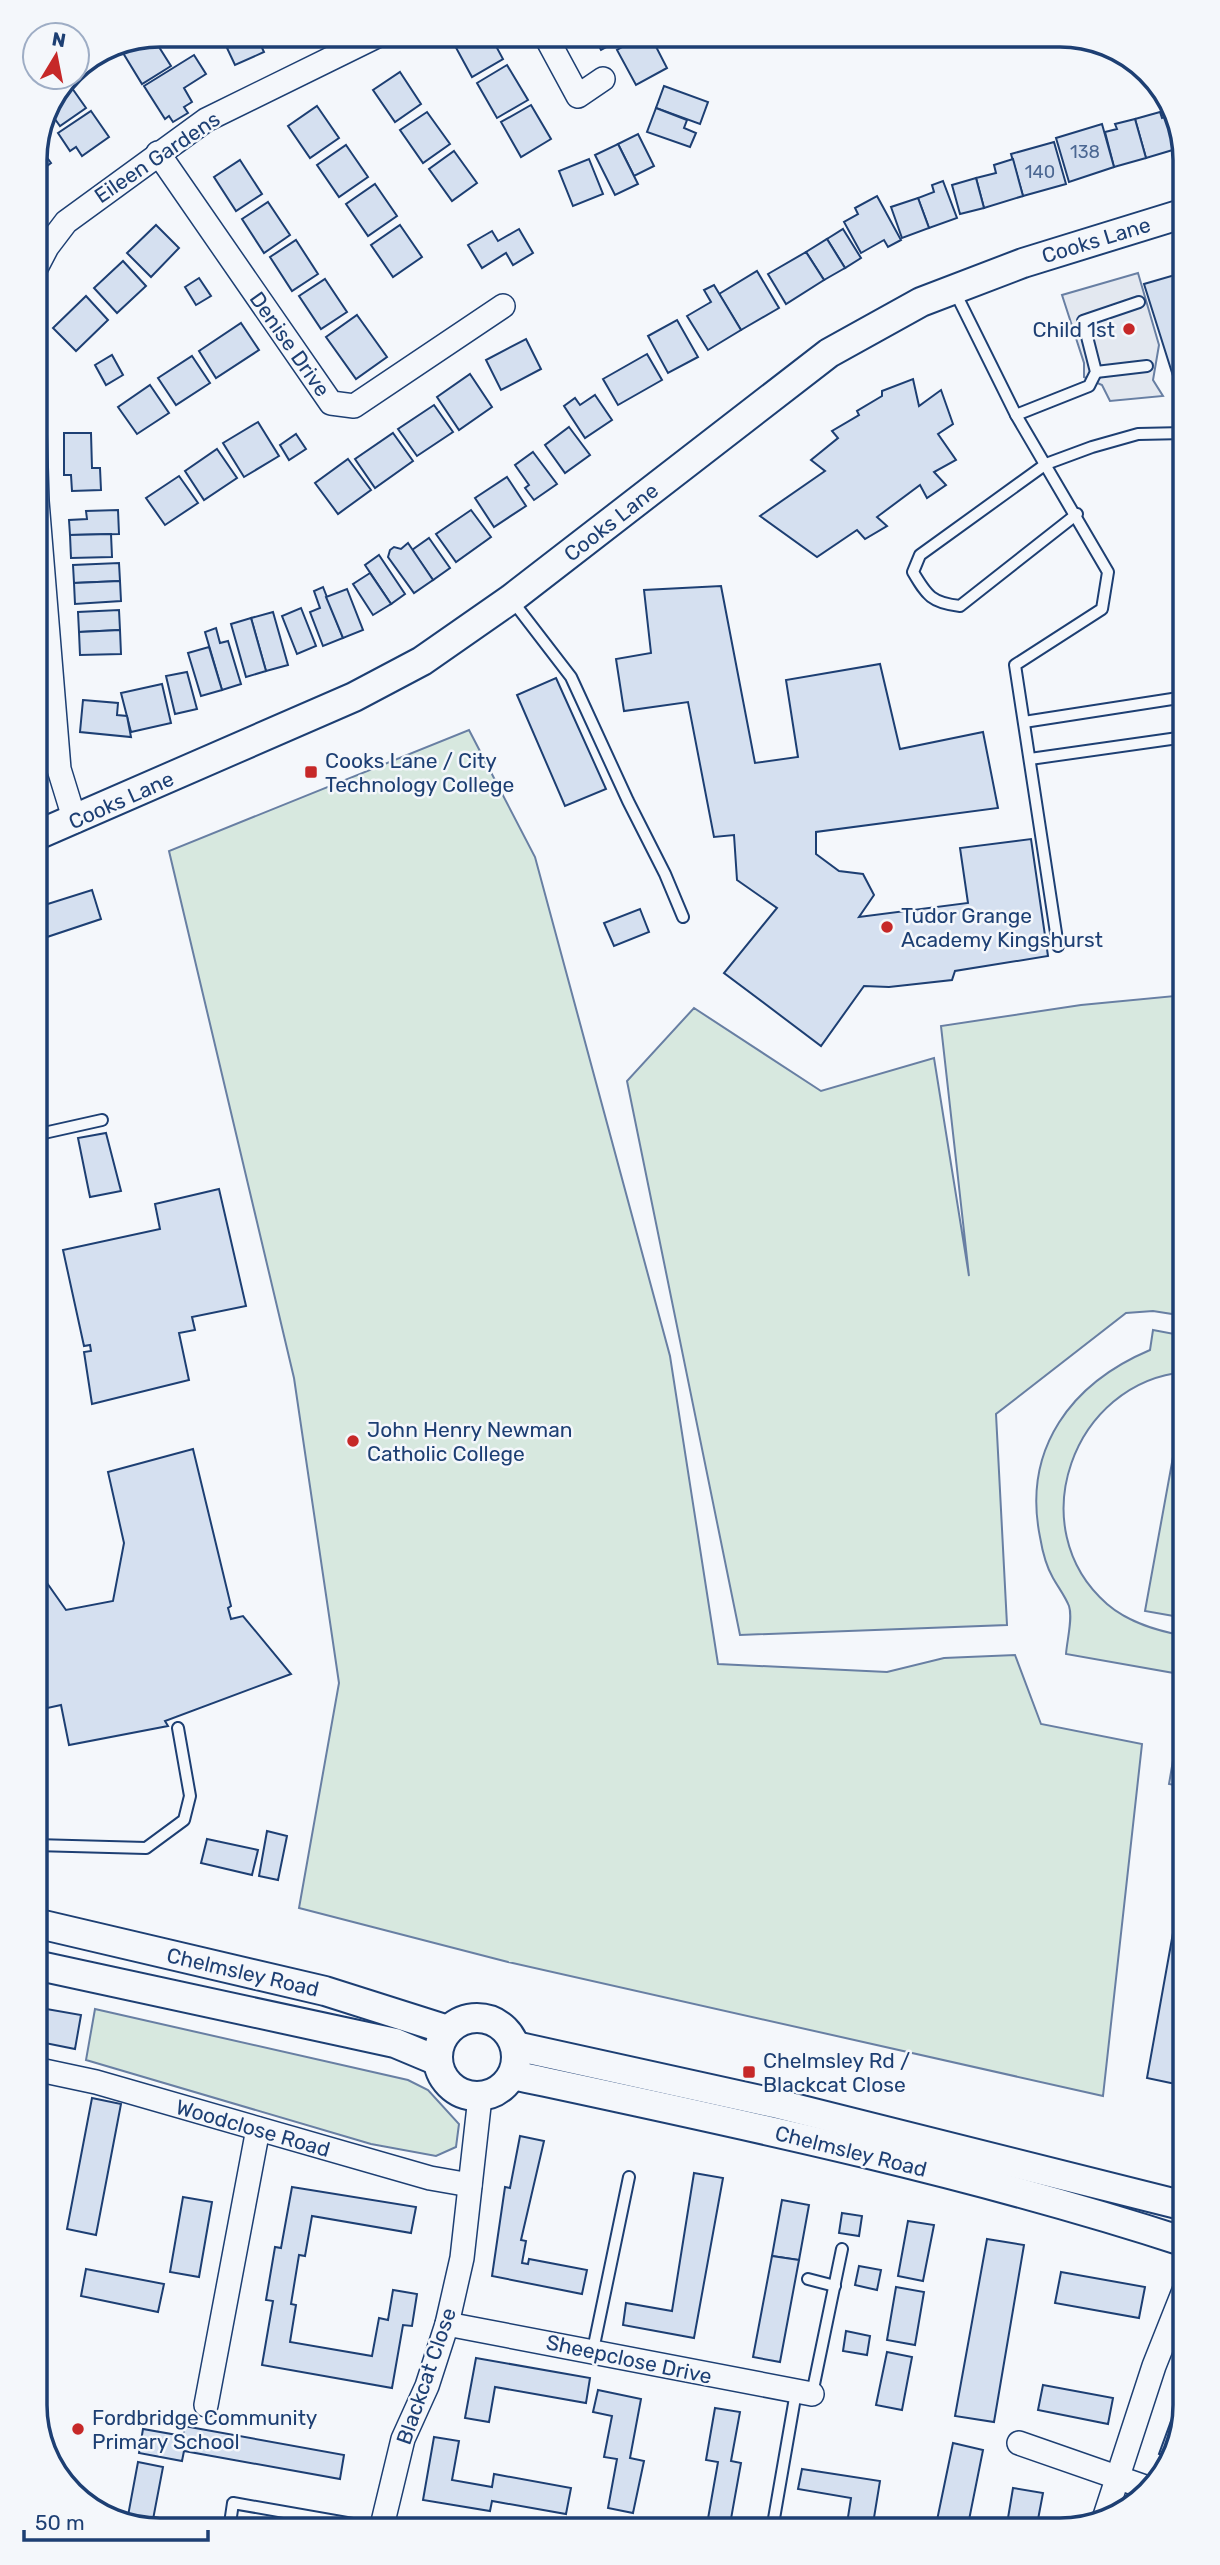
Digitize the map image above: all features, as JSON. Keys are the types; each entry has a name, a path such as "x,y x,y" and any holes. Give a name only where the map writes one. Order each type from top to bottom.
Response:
{"street":[{"name":"Eileen Gardens","path":"47,247 66,222 206,120 355,47"},
{"path":"551,47 578,96 603,79"},
{"name":"Denise Drive","path":"158,153 331,403 354,405 503,306"},
{"name":"Cooks Lane","path":"47,832 354,697 422,661 511,599 829,353 953,288 1173,216"},
{"path":"47,618 60,769 75,821"},
{"name":"Chelmsley Road","path":"47,1926 326,1991 448,2030"},
{"name":"Chelmsley Road","path":"47,1968 395,2043 438,2061"},
{"path":"466,2019 486,2019 500,2025 515,2046 516,2066 513,2075 501,2090 480,2097 453,2089 443,2078 438,2061 439,2045 448,2030 466,2019"},
{"name":"Chelmsley Road","path":"515,2046 774,2103 1173,2203"},
{"name":"Woodclose Road","path":"47,2072 96,2082 430,2178 470,2185"},
{"name":"Chelmsley Road","path":"513,2075 766,2130 1112,2218 1173,2238"},
{"name":"Blackcat Close","path":"384,2518 403,2439 427,2386 447,2324 462,2258 480,2097"},
{"path":"206,2405 258,2129"},
{"path":"1109,2506 1154,2366 1173,2318"},
{"name":"Sheepclose Drive","path":"447,2324 593,2350 804,2393"},
{"path":"1019,2444 1139,2485"}],"lane":[{"path":"953,288 1016,415 1077,514 1108,572 1101,610 1015,665 1058,946"},
{"path":"1016,415 1089,386 1096,372 1083,321 1139,302"},
{"path":"1096,372 1147,366"},
{"path":"1077,514 960,606 940,604 924,592 913,572 920,555 1046,464 1138,434 1173,433"},
{"path":"511,599 571,677 683,917"},
{"path":"1024,722 1173,698"},
{"path":"1030,759 1173,739"},
{"path":"47,1132 103,1120"},
{"path":"47,1844 146,1848 184,1820 190,1796 178,1728"},
{"path":"593,2350 629,2177"},
{"path":"775,2518 804,2393 835,2286 842,2249"},
{"path":"808,2280 835,2286"},
{"path":"231,2518 233,2503 318,2518"}],"shaded area":[{"name":"Child 1st","path":"1138,273 1159,345 1153,380 1163,396 1110,401 1102,385 1084,377 1084,363 1062,295"},
{"name":"John Henry Newman Catholic College","path":"469,730 535,857 670,1356 718,1664 887,1672 944,1658 1015,1655 1041,1724 1142,1744 1103,2096 508,1962 299,1908 339,1683 294,1378 169,851"},
{"path":"1173,996 1173,1314 1153,1311 1126,1313 996,1414 1007,1625 740,1635 627,1081 694,1008 821,1091 934,1058 969,1276 941,1026 1081,1005"},
{"path":"1153,1330 1173,1334 1173,1375 1146,1382 1113,1402 1088,1430 1071,1463 1064,1500 1067,1537 1081,1573 1116,1611 1144,1625 1173,1634 1173,1673 1066,1654 1070,1611 1046,1563 1036,1505 1039,1475 1046,1447 1059,1422 1076,1400 1097,1381 1150,1350"},
{"path":"1173,1457 1173,1616 1145,1611"},
{"path":"1173,1760 1173,1785 1169,1784"},
{"path":"95,2009 408,2080 428,2090 459,2124 456,2147 436,2156 371,2144 86,2060"}],"building":[{"path":"159,47 171,66 142,84 124,54"},
{"path":"262,47 264,52 235,65 227,48"},
{"path":"456,47 496,47 503,59 472,77"},
{"path":"622,47 656,47 667,68 636,85 617,50"},
{"path":"194,55 206,74 184,88 192,102 184,107 188,113 173,122 169,116 165,119 144,86"},
{"path":"507,65 528,100 497,118 477,83"},
{"path":"400,72 421,104 395,122 373,90"},
{"path":"664,86 708,102 700,124 656,108"},
{"path":"71,91 74,91 86,108 60,126 55,119"},
{"path":"531,105 551,139 521,157 501,122"},
{"path":"317,106 339,138 310,158 288,126"},
{"path":"656,108 687,120 684,128 696,133 690,147 647,132"},
{"path":"91,111 109,137 82,156 76,147 70,151 58,133"},
{"path":"427,112 450,144 423,163 400,130"},
{"path":"1160,112 1171,138 1172,150 1146,158 1135,119"},
{"path":"1135,119 1146,158 1114,167 1105,132 1117,129 1115,124"},
{"path":"1102,124 1114,167 1069,182 1056,138"},
{"path":"638,134 654,166 634,176 618,144"},
{"path":"1054,142 1066,184 1023,196 1011,154"},
{"path":"618,144 638,184 615,195 595,155"},
{"path":"346,145 368,177 339,197 317,165"},
{"path":"454,151 477,183 452,201 429,169"},
{"path":"589,159 603,194 573,206 559,171"},
{"path":"1013,159 1023,196 984,208 976,178 996,173 994,165"},
{"path":"240,160 262,194 236,211 214,177"},
{"path":"976,178 984,208 960,214 952,185"},
{"path":"943,181 957,218 929,228 918,198 934,192 932,185"},
{"path":"375,184 397,216 368,236 346,204"},
{"path":"877,196 901,240 888,247 884,240 861,253 844,222 858,214 855,208"},
{"path":"918,198 929,228 902,238 891,207"},
{"path":"268,202 290,235 264,253 242,219"},
{"path":"156,225 179,248 151,277 127,253"},
{"path":"400,225 422,257 393,277 371,245"},
{"path":"519,229 533,253 513,265 506,253 482,268 468,245 492,231 498,241"},
{"path":"843,229 861,258 845,268 827,239"},
{"path":"827,239 845,268 824,280 806,252"},
{"path":"296,240 318,274 292,291 270,257"},
{"path":"806,252 824,280 786,304 768,274"},
{"path":"123,261 146,286 117,313 94,288"},
{"path":"757,271 779,308 741,330 719,294"},
{"path":"1173,276 1173,376 1144,284"},
{"path":"199,278 211,296 196,305 185,287"},
{"path":"325,279 347,312 321,329 299,296"},
{"path":"714,285 741,330 708,350 687,316 711,302 704,290"},
{"path":"86,296 108,320 76,351 53,328"},
{"path":"357,315 387,357 356,379 326,337"},
{"path":"677,320 698,357 668,373 648,336"},
{"path":"241,323 259,350 216,378 199,351"},
{"path":"526,339 541,369 501,390 486,360"},
{"path":"647,354 662,380 618,405 603,379"},
{"path":"112,355 123,375 106,385 95,365"},
{"path":"192,356 210,383 176,405 158,378"},
{"path":"470,374 492,407 459,430 437,397"},
{"path":"913,379 919,406 941,390 953,424 938,434 956,460 934,472 946,485 927,498 920,485 877,517 887,526 865,539 857,530 817,557 760,516 825,471 811,460 838,438 832,431 859,415 857,411 882,396 882,391"},
{"path":"150,385 169,413 137,434 118,407"},
{"path":"595,395 612,420 585,438 564,406 575,398 580,405"},
{"path":"434,405 453,432 417,456 398,429"},
{"path":"258,422 279,456 244,477 223,443"},
{"path":"569,427 590,455 565,473 545,445"},
{"path":"64,433 91,433 92,468 100,468 101,490 72,491 71,475 64,475"},
{"path":"393,433 413,461 375,488 355,459"},
{"path":"296,434 306,449 289,460 280,445"},
{"path":"217,449 237,478 204,500 185,471"},
{"path":"533,452 557,484 534,500 525,488 529,485 515,465"},
{"path":"348,459 371,490 338,514 315,483"},
{"path":"179,476 198,503 165,525 146,498"},
{"path":"507,477 526,506 494,527 475,498"},
{"path":"118,510 119,534 70,535 69,520 87,519 86,511"},
{"path":"471,510 491,537 456,562 436,534"},
{"path":"111,534 112,557 71,558 70,535"},
{"path":"429,538 450,568 433,580 412,550"},
{"path":"408,543 433,580 414,593 388,557 394,547 401,549"},
{"path":"379,555 405,594 391,604 365,565"},
{"path":"119,563 120,581 74,583 73,565"},
{"path":"370,573 391,604 373,615 353,584"},
{"path":"120,581 121,601 75,604 74,583"},
{"path":"721,586 755,763 798,757 786,680 880,664 900,749 983,732 998,808 816,832 816,854 839,871 863,874 874,895 859,917 968,903 960,848 1031,839 1048,956 955,971 952,980 889,987 864,986 821,1046 724,973 777,908 737,880 734,835 714,837 688,702 624,711 616,659 651,653 644,590"},
{"path":"323,587 343,638 323,646 310,612 320,608 314,591"},
{"path":"347,589 363,630 343,638 326,597"},
{"path":"301,608 316,646 297,654 282,616"},
{"path":"119,610 120,630 79,632 78,612"},
{"path":"273,612 288,665 266,671 251,618"},
{"path":"251,618 266,671 246,677 231,624"},
{"path":"216,628 220,643 228,641 241,684 222,690 205,632"},
{"path":"120,630 121,654 80,655 79,632"},
{"path":"209,647 222,690 201,696 188,653"},
{"path":"187,672 197,709 175,714 166,676"},
{"path":"556,678 606,789 565,806 517,695"},
{"path":"162,684 171,723 131,732 121,693"},
{"path":"83,700 118,703 117,715 127,716 131,737 80,732"},
{"path":"92,890 101,919 47,937 47,904"},
{"path":"640,909 649,932 614,946 604,923"},
{"path":"106,1133 121,1191 90,1197 78,1138"},
{"path":"219,1189 246,1306 192,1317 195,1330 179,1333 189,1380 92,1404 84,1352 91,1351 90,1345 84,1346 63,1250 160,1229 155,1204"},
{"path":"193,1449 231,1606 228,1608 231,1619 243,1616 291,1674 165,1721 168,1726 69,1745 61,1705 47,1708 47,1583 66,1610 113,1601 124,1543 108,1472"},
{"path":"267,1831 287,1836 278,1880 259,1876"},
{"path":"207,1839 258,1850 252,1875 201,1863"},
{"path":"1173,1933 1173,2083 1147,2078"},
{"path":"47,2009 81,2015 75,2049 47,2043"},
{"path":"92,2098 121,2104 96,2235 67,2229"},
{"path":"520,2136 544,2141 521,2240 526,2241 522,2263 528,2264 529,2259 587,2270 582,2294 492,2276 505,2187 510,2188"},
{"path":"694,2173 723,2178 694,2338 623,2325 626,2303 672,2311"},
{"path":"292,2187 416,2207 411,2233 312,2216 305,2256 299,2255 291,2304 296,2305 290,2342 372,2356 379,2318 388,2320 393,2290 417,2294 412,2326 403,2325 392,2388 262,2365 273,2301 266,2300 275,2247 281,2248"},
{"path":"183,2197 212,2202 199,2277 170,2272"},
{"path":"782,2200 809,2205 799,2260 772,2256"},
{"path":"842,2213 862,2216 859,2236 839,2233"},
{"path":"908,2221 934,2225 923,2281 898,2276"},
{"path":"987,2239 1024,2245 994,2422 955,2416"},
{"path":"772,2256 799,2260 780,2362 753,2357"},
{"path":"859,2266 881,2270 877,2290 855,2285"},
{"path":"86,2269 164,2284 158,2312 81,2296"},
{"path":"1061,2272 1145,2287 1139,2318 1055,2303"},
{"path":"896,2287 924,2292 915,2345 887,2340"},
{"path":"846,2331 870,2336 867,2355 843,2351"},
{"path":"887,2352 912,2357 902,2410 876,2405"},
{"path":"476,2358 590,2378 586,2403 495,2387 489,2422 465,2418"},
{"path":"1043,2385 1113,2398 1108,2424 1038,2410"},
{"path":"598,2390 641,2399 630,2458 644,2461 633,2513 608,2508 617,2459 604,2457 612,2416 593,2412"},
{"path":"715,2408 740,2412 731,2461 741,2463 731,2518 708,2518 718,2462 706,2460"},
{"path":"1171,2421 1172,2421 1161,2455 1159,2454"},
{"path":"184,2426 344,2455 340,2479 184,2451 182,2461 139,2453 143,2429 183,2436"},
{"path":"434,2437 459,2441 452,2480 492,2487 494,2474 571,2488 566,2514 492,2501 490,2511 423,2500"},
{"path":"953,2443 983,2450 969,2518 937,2518"},
{"path":"138,2462 163,2467 153,2518 129,2513"},
{"path":"802,2469 880,2481 874,2518 848,2518 851,2498 798,2489"},
{"path":"1013,2488 1043,2493 1038,2518 1008,2518"}],"place":[{"name":"Child 1st","path":"1129,329"},
{"name":"Cooks Lane / City Technology College","path":"311,772"},
{"name":"Tudor Grange Academy Kingshurst","path":"887,927"},
{"name":"John Henry Newman Catholic College","path":"353,1441"},
{"name":"Chelmsley Rd / Blackcat Close","path":"749,2072"},
{"name":"Fordbridge Community Primary School","path":"78,2429"}]}
